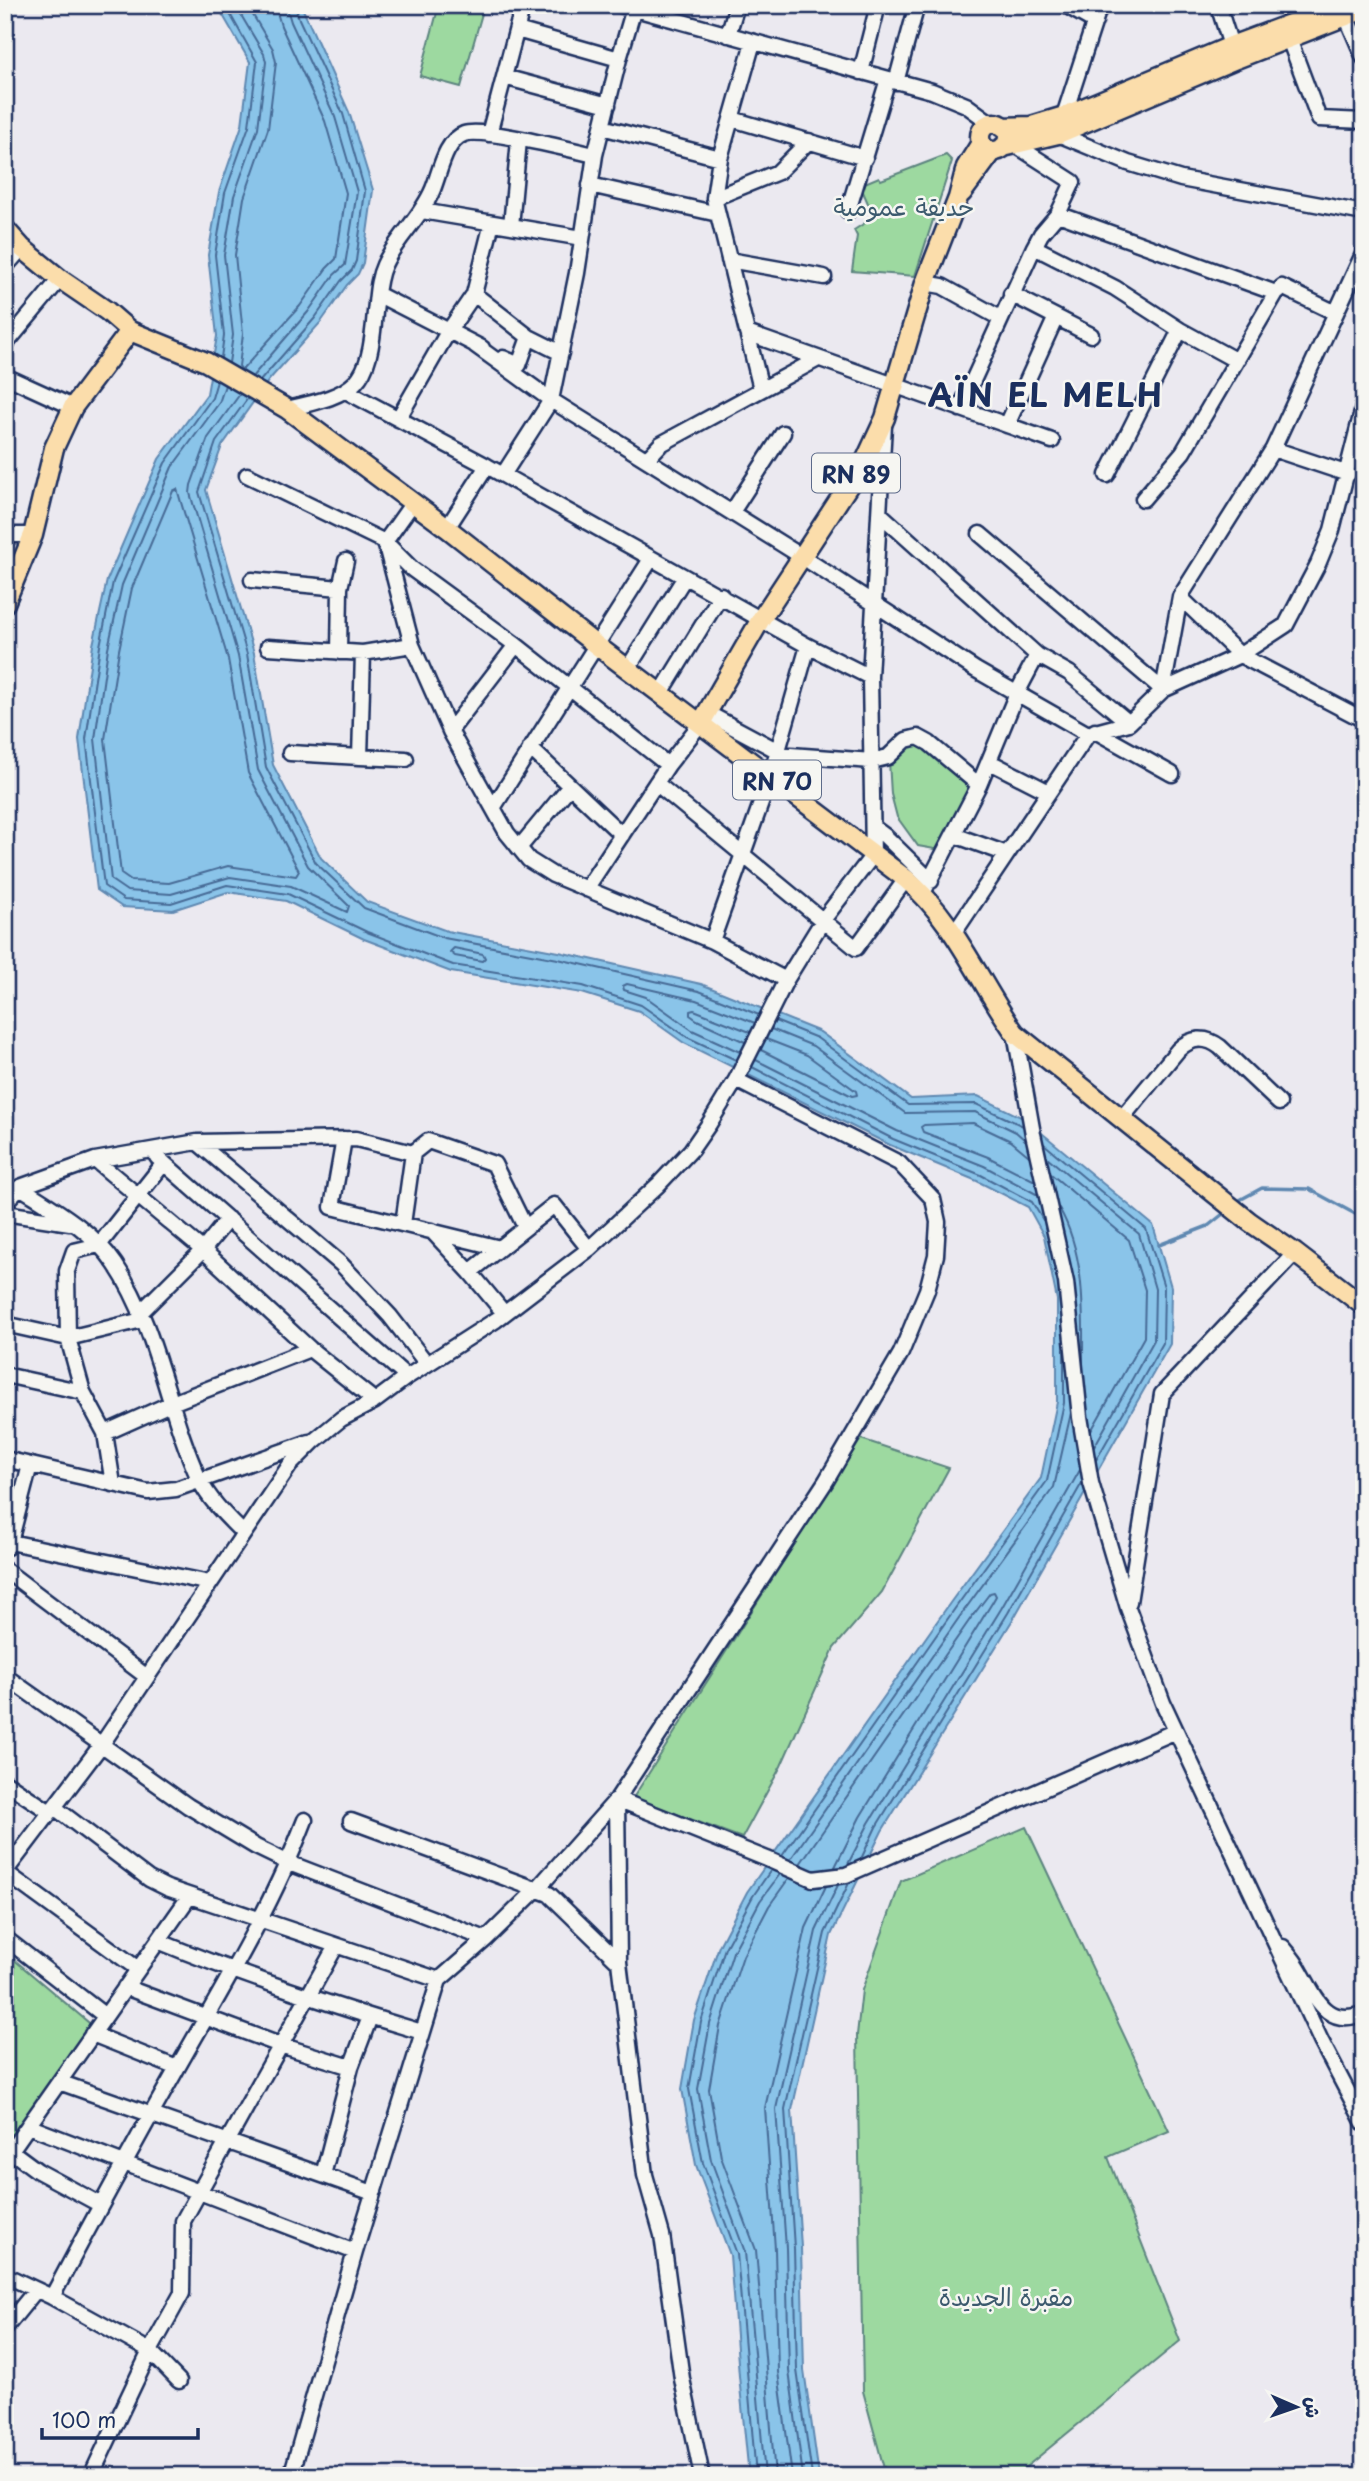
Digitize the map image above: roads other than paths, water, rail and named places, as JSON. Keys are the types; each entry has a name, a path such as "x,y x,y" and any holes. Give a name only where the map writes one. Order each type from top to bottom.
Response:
{"main road":[{"path":"1343,11 1289,39 1233,53 1058,134 998,146 981,133 987,125 1031,126 1064,116 1343,11 1364,9"},
{"path":"997,125 1007,139 998,146"},
{"name":"RN 89","path":"704,718 761,619 866,459 885,418 925,283 958,198 965,167 998,146"},
{"name":"RN 70","path":"5,229 12,254 56,283 107,311 125,327 206,362 283,407 447,528 596,645 661,693 704,718 873,855 906,879 927,887 995,1005 1016,1033 1250,1222 1364,1306"},
{"path":"5,603 33,535 54,448 73,407 125,327"}],"street":[{"path":"489,134 523,5"},
{"path":"728,35 737,5"},
{"path":"861,72 878,5"},
{"path":"848,211 918,5"},
{"path":"1065,5 1095,22"},
{"path":"1100,5 1058,134 1128,163 1181,179 1364,213"},
{"path":"1218,5 1233,53"},
{"path":"503,475 551,400 595,155 630,7 663,11 728,35 932,92 966,105 997,125"},
{"path":"1343,11 1364,58"},
{"path":"517,30 619,59"},
{"path":"1289,39 1319,119 1364,121"},
{"path":"753,42 720,158 714,198 761,389"},
{"path":"504,77 608,105"},
{"path":"732,119 864,158"},
{"path":"602,127 720,158"},
{"path":"283,407 319,402 346,391 359,379 372,352 377,295 384,263 422,211 448,150 456,139 465,133 489,134 595,155"},
{"path":"511,226 519,140"},
{"path":"714,198 778,172 809,141"},
{"path":"960,409 1034,247 1058,214 1073,182 998,146"},
{"path":"590,185 718,214"},
{"path":"422,211 582,239"},
{"path":"1058,214 1276,293"},
{"path":"398,418 448,332 474,294 492,223"},
{"path":"1034,247 1115,288 1180,330 1235,360"},
{"path":"1163,690 1180,597 1273,449 1364,252"},
{"path":"729,260 824,276"},
{"path":"5,345 56,283"},
{"path":"925,283 942,286 1000,318"},
{"path":"1143,499 1183,452 1235,360 1282,287 1336,313"},
{"path":"474,294 530,337 561,353"},
{"path":"1012,294 1091,335"},
{"path":"377,295 519,365 530,337"},
{"path":"1007,425 1056,317"},
{"path":"1107,475 1180,330"},
{"path":"747,333 1052,441"},
{"path":"475,345 551,400 732,512 976,670 1172,774"},
{"path":"647,459 662,444 818,359"},
{"path":"5,376 73,407"},
{"path":"346,391 488,466 808,646 870,677"},
{"path":"954,933 1091,732 1129,723 1163,690 1240,655 1286,625 1332,530 1364,404"},
{"path":"138,1969 5,1872 102,1744 290,1465 341,1419 374,1401 504,1313 589,1249 658,1185 691,1150 738,1077 786,980 823,919 873,855 870,677 885,418"},
{"path":"732,512 783,433"},
{"path":"1273,449 1348,474"},
{"path":"447,528 488,466"},
{"path":"247,475 385,542 412,569 516,645 668,765"},
{"path":"385,542 412,504"},
{"path":"878,513 1037,656 1069,673 1129,723"},
{"path":"980,534 1163,690"},
{"path":"5,535 33,535"},
{"path":"385,542 412,645 450,731 507,833 529,860 552,875 712,941 786,980"},
{"path":"493,808 652,559"},
{"path":"339,652 340,588 346,561"},
{"path":"628,668 685,577"},
{"path":"252,580 340,588"},
{"path":"661,693 721,595"},
{"path":"1180,597 1240,655 1364,720"},
{"path":"268,646 363,653 412,645"},
{"path":"450,731 516,645"},
{"path":"712,941 771,775 808,646"},
{"path":"359,757 363,653"},
{"path":"873,827 885,836 927,887 990,762 1017,693 1037,656"},
{"path":"586,889 668,765 704,718 778,752 873,761 888,757 906,740 918,737 979,785"},
{"path":"530,748 622,835"},
{"path":"290,752 406,759"},
{"path":"990,762 1049,792"},
{"path":"656,783 856,948 906,879"},
{"path":"519,848 570,786"},
{"path":"954,835 1007,854"},
{"path":"1016,1033 1033,1134 1066,1282 1080,1417 1091,1483 1128,1608 1163,1703 1269,1931 1364,2123"},
{"path":"1121,1119 1178,1050 1184,1044 1199,1039 1214,1042 1279,1103"},
{"path":"291,2476 355,2252 439,1980 538,1888 617,1799 826,1481 901,1353 927,1290 936,1255 938,1222 933,1199 899,1163 738,1077"},
{"path":"344,1139 332,1207 500,1248"},
{"path":"5,1202 20,1187 95,1160 197,1142 356,1139 413,1153"},
{"path":"403,1224 413,1153 428,1141 494,1164 525,1227"},
{"path":"197,1142 341,1264 390,1316 427,1364"},
{"path":"148,1150 407,1377"},
{"path":"95,1160 203,1250 310,1349 374,1401"},
{"path":"113,1484 105,1433 83,1392 68,1338 67,1271 74,1251 99,1245 164,1163"},
{"path":"20,1187 76,1224 99,1245 115,1265 141,1317 200,1481 221,1510 243,1533"},
{"path":"470,1272 554,1205 589,1249"},
{"path":"5,1213 76,1224"},
{"path":"5,1324 68,1338 141,1317 228,1219"},
{"path":"432,1231 504,1313"},
{"path":"1128,1608 1162,1394 1295,1253"},
{"path":"105,1433 172,1403 310,1349"},
{"path":"5,1375 83,1392"},
{"path":"5,1459 148,1492 176,1489 314,1441"},
{"path":"30,1465 7,1544 210,1583"},
{"path":"5,1570 148,1677"},
{"path":"5,1676 188,1806 289,1863 486,1939"},
{"path":"617,1799 813,1880 846,1875 1177,1731"},
{"path":"5,1782 52,1809 149,1879 189,1897 439,1980"},
{"path":"617,1799 619,1962 645,2175 662,2235 682,2379 702,2476"},
{"path":"52,2297 123,2162 261,1921 289,1863 305,1820"},
{"path":"351,1821 538,1888 549,1894 619,1962"},
{"path":"101,2205 8,2155 189,1897"},
{"path":"1269,1931 1296,1962 1311,1992 1325,2010 1348,2018 1364,2013"},
{"path":"5,1938 105,2016"},
{"path":"158,1941 232,1972 307,1998 422,2032"},
{"path":"91,2476 150,2351 182,2293 183,2221 336,1946"},
{"path":"125,1987 205,2019 351,2067"},
{"path":"323,2175 351,2067 370,2017"},
{"path":"92,2034 177,2068"},
{"path":"59,2082 373,2193"},
{"path":"28,2126 355,2252"},
{"path":"5,2275 52,2297 150,2351 179,2381"},
{"path":"5,2328 36,2290"}],"water":[{"path":"217,5 301,5 349,112 373,190 363,263 358,274 321,322 269,380 222,446 206,490 254,653 273,765 321,858 367,902 447,931 559,952 701,984 820,1032 911,1099 978,1096 1025,1119 1153,1225 1171,1287 1170,1344 1015,1616 882,1831 831,1935 792,2110 801,2247 804,2370 819,2476 749,2476 730,2255 696,2165 682,2089 694,2020 719,1946 747,1892 1041,1478 1057,1402 1057,1300 1044,1236 1028,1207 977,1181 890,1145 684,1043 639,1011 582,993 451,972 364,939 286,901 228,892 173,910 122,907 97,890 79,739 93,645 107,580 159,459 207,394 217,336 208,255 219,192 242,125 250,62"}],"waterway":[{"path":"1236,1202 1262,1188 1309,1189 1357,1215 1364,1213"},
{"path":"1159,1245 1208,1226 1228,1210"}],"district":[{"name":"AÏN EL MELH","path":"1046,394"}],"park label":[{"name":"حديقة عمومية","path":"904,206"},
{"name":"مقبرة الجديدة","path":"1006,2296"}]}
